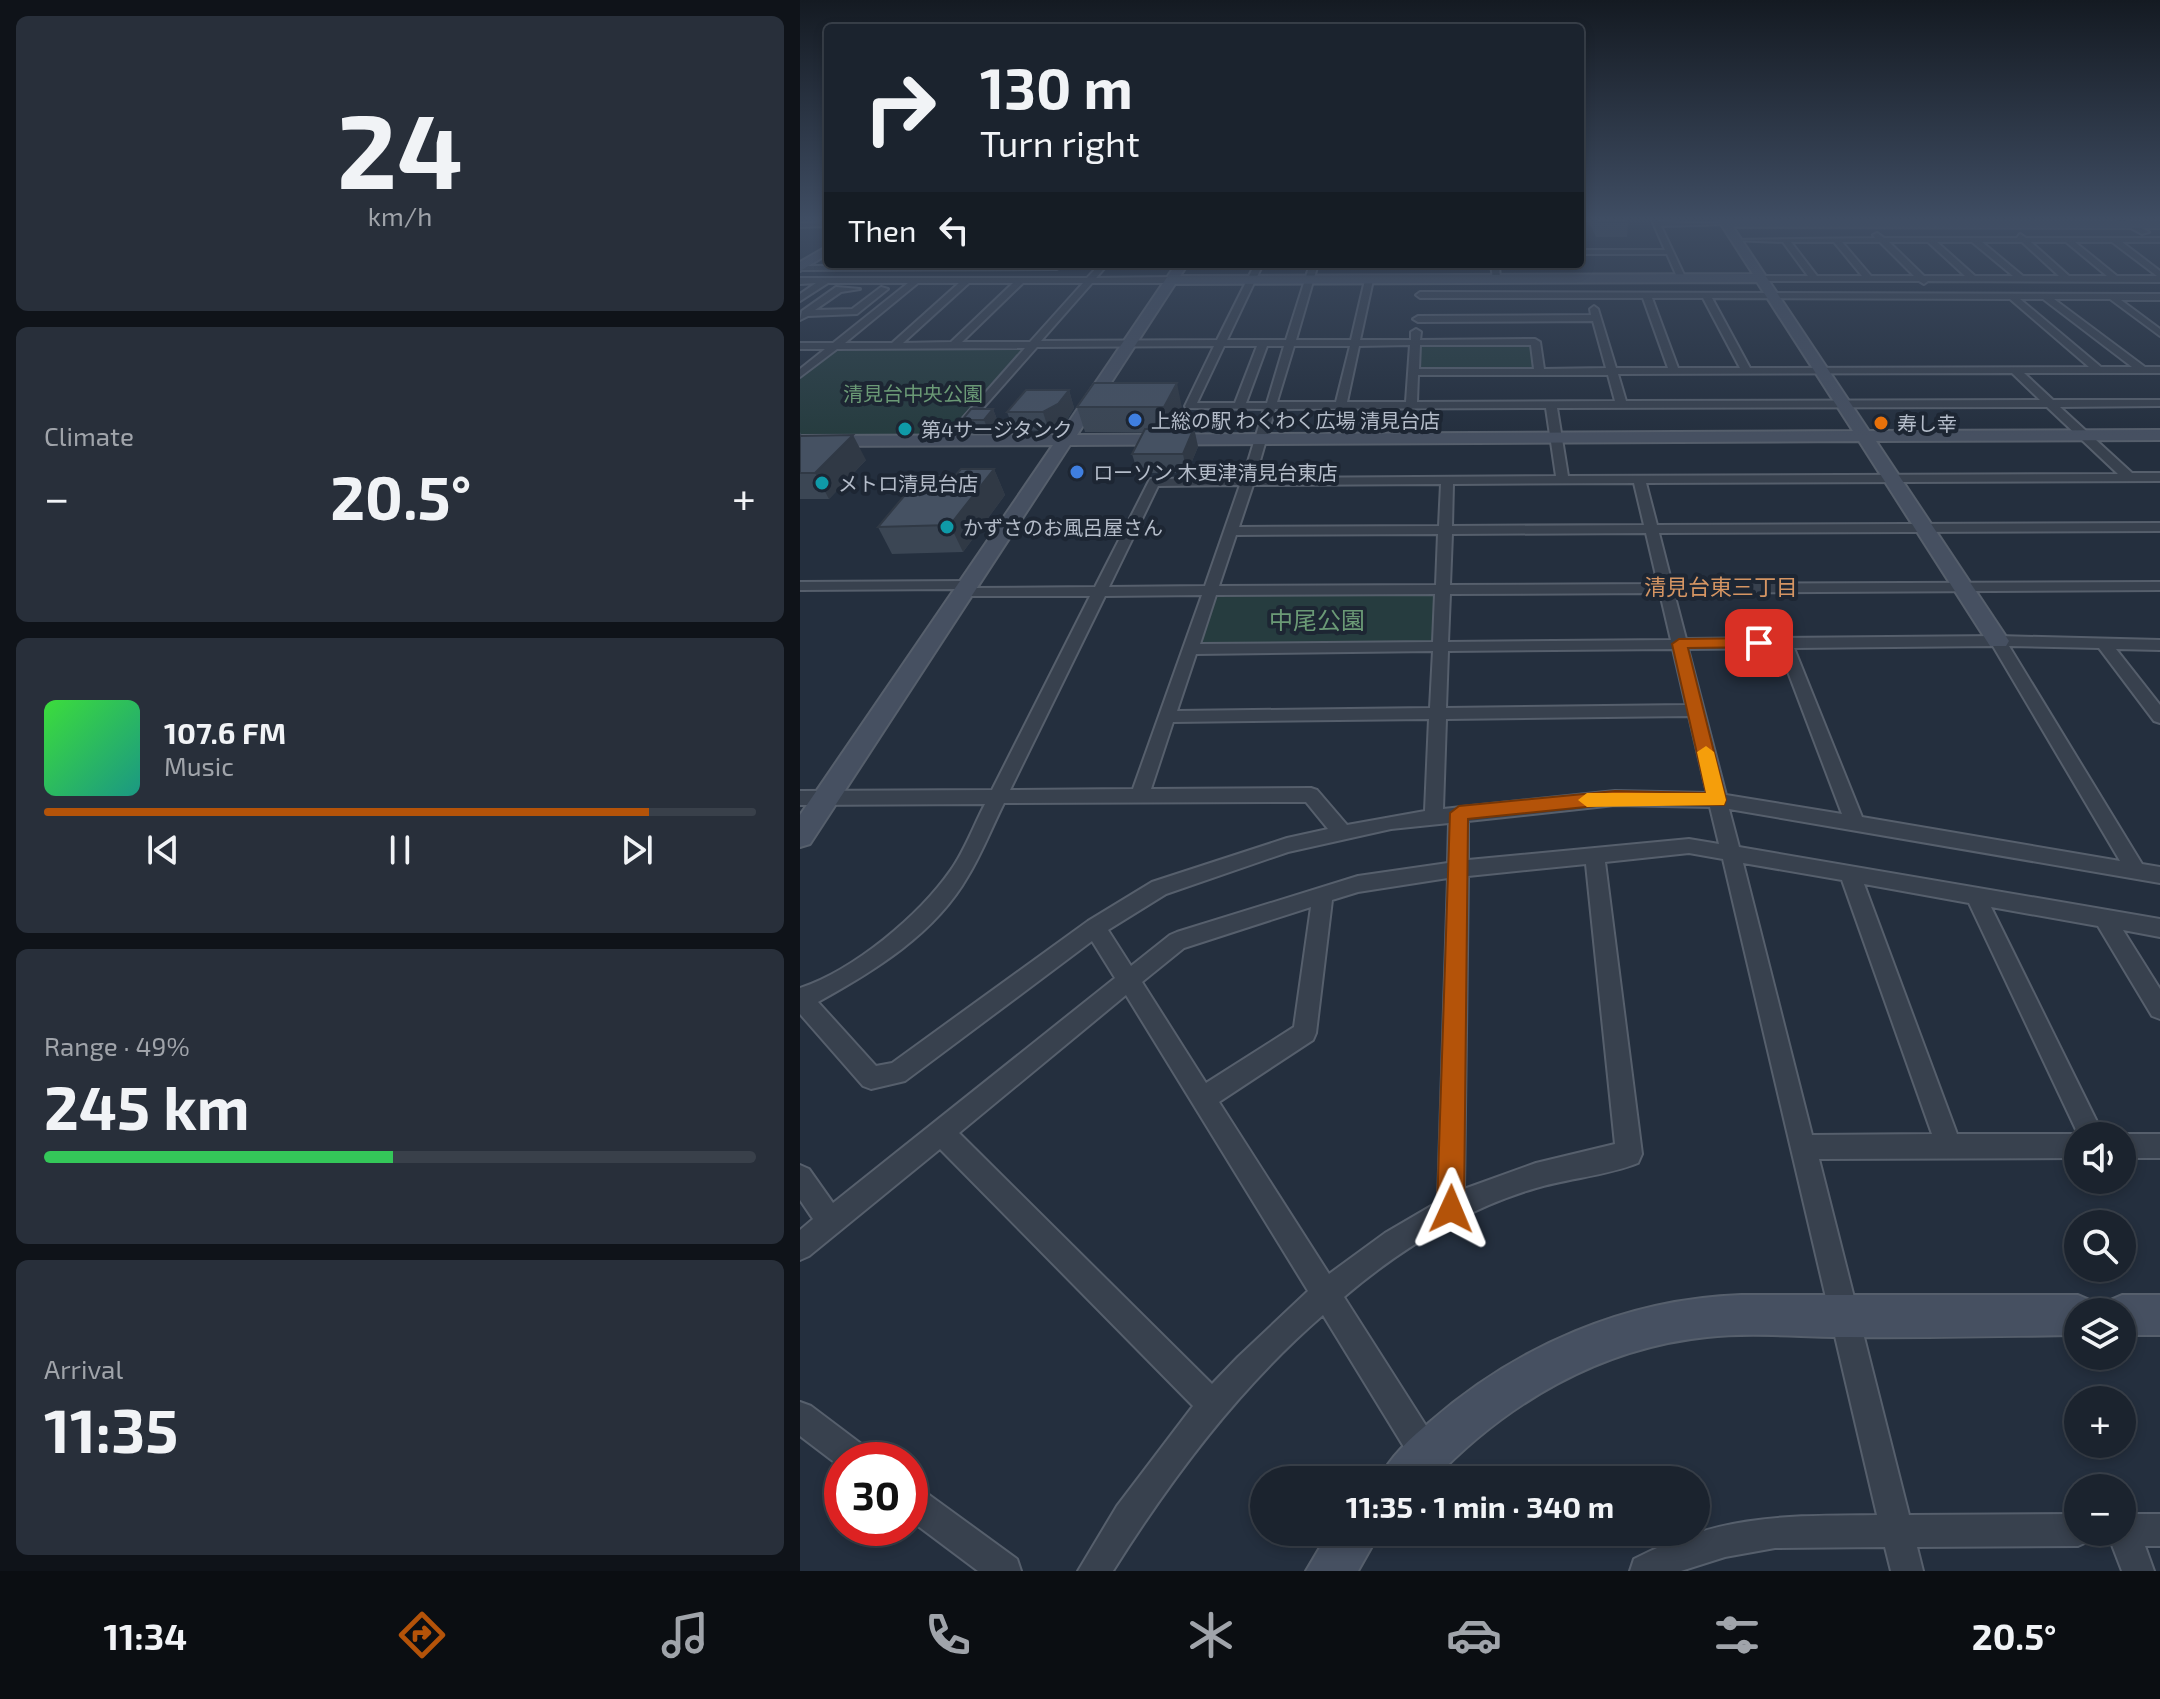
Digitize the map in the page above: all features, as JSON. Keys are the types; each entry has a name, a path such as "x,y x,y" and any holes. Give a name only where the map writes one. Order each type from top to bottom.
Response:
{"street":[{"path":"802,318 836,291"},
{"path":"802,318 854,312 881,291"},
{"path":"800,374 902,291"},
{"path":"894,346 955,291"},
{"path":"954,345 1009,291"},
{"path":"950,439 1080,291"},
{"path":"800,837 1163,291"},
{"path":"1246,291 1190,406 2160,403"},
{"path":"1140,795 1248,481 1306,291"},
{"path":"1341,406 1366,291"},
{"path":"1411,405 1420,291"},
{"path":"1770,291 1998,641 2136,871"},
{"path":"1934,291 1938,295"},
{"path":"2081,291 2086,296"},
{"path":"1590,294 1621,404"},
{"path":"1646,294 1674,371"},
{"path":"1420,295 2160,297"},
{"path":"1706,295 1747,371"},
{"path":"2010,295 2097,369"},
{"path":"2043,295 2141,369"},
{"path":"2111,296 2160,333"},
{"path":"802,318 864,322"},
{"path":"1418,319 1597,318"},
{"path":"800,346 1535,342 1540,372"},
{"path":"1239,406 1263,343"},
{"path":"2014,370 2130,478"},
{"path":"1413,372 2160,370"},
{"path":"1551,404 1562,479"},
{"path":"800,441 2160,435"},
{"path":"2160,477 1154,482 960,873 923,920 878,958 801,999 871,1078 883,1079 897,1073 1095,927 1159,888 1287,845 1342,832 1434,816 1615,798 1717,800 2160,875"},
{"path":"1639,479 1907,1571"},
{"path":"1434,816 1447,480"},
{"path":"1231,531 2160,527"},
{"path":"800,586 1099,591 2160,586"},
{"path":"1190,649 1998,641 2160,645"},
{"path":"1785,643 1854,822"},
{"path":"2104,644 2160,717"},
{"path":"1167,717 1695,710"},
{"path":"800,798 1311,795 1342,832"},
{"path":"1451,1209 1459,813"},
{"path":"800,1247 1177,941 1358,884 1458,869 1689,846 2160,928"},
{"path":"1094,1571 1155,1477 1213,1406 1327,1296 1386,1250 1451,1209 1547,1173 1629,1154 1595,855"},
{"path":"1850,874 1949,1146"},
{"path":"1203,1099 1305,1033 1323,895"},
{"path":"1976,896 2085,1122"},
{"path":"2105,919 2160,1009"},
{"path":"1095,927 1327,1296 1413,1466"},
{"path":"940,1132 1213,1406"},
{"path":"1802,1147 2064,1146"},
{"path":"2136,1146 2160,1146"},
{"path":"800,1178 830,1221"},
{"path":"1415,1466 1498,1393 1570,1351 1638,1328 1706,1317 2064,1315"},
{"path":"2136,1315 2160,1315"},
{"path":"800,1417 833,1442"},
{"path":"928,1513 1005,1571"},
{"path":"1665,1566 1727,1539 1775,1532 2064,1530"},
{"path":"2136,1530 2160,1530"},
{"path":"1330,1571 1347,1546"},
{"path":"2128,1546 2138,1571"}],"green space":[{"path":"1535,342 1540,372 1413,372 1415,343"},
{"name":"清見台中央公園","path":"837,347 1027,347 948,437 800,439 800,377"},
{"name":"中尾公園","path":"1444,588 1442,646 1190,649 1210,590"}],"building":[{"path":"1094,383 1177,383 1164,407 1077,407"},
{"path":"1026,390 1069,390 1058,404 1043,412 1007,412"},
{"path":"971,409 993,409 984,420 962,420"},
{"path":"1194,428 1183,454 1132,454 1145,429"},
{"path":"853,435 815,473 800,473 800,436"},
{"path":"961,469 994,469 950,525 878,527 921,476 955,476"}],"slow traffic":[{"path":"1587,800 1670,797 1717,800 1706,752"}],"place":[{"name":"上総の駅 わくわく広場 清見台店","path":"1135,420"},
{"name":"寿し幸","path":"1881,423"},
{"name":"第4サージタンク","path":"905,429"},
{"name":"ローソン 木更津清見台東店","path":"1077,472"},
{"name":"メトロ清見台店","path":"822,483"},
{"name":"かずさのお風呂屋さん","path":"947,527"}],"district":[{"name":"清見台東三丁目","path":"1721,586"}],"route":[{"path":"1451,1209 1459,813 1615,798 1717,800 1679,644 1759,643"}]}
